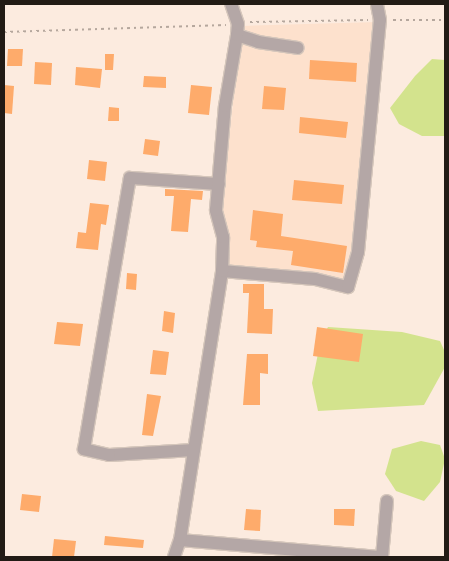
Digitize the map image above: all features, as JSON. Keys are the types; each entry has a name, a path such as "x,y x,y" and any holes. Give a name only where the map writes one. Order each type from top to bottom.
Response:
{"street":[{"path":"174,557 180,540 222,271 223,237 216,210 225,106 238,30 231,4"},
{"path":"222,271 315,279 348,287 358,252 380,20 377,4"},
{"path":"238,30 258,42 298,48"},
{"path":"194,450 109,455 84,449 130,178 219,184"},
{"path":"180,540 380,557 387,502"}],"path":[{"path":"4,32 238,30 380,20 445,20"}],"shaded area":[{"path":"377,22 355,242 346,280 228,266 222,208 241,26"}],"green space":[{"path":"432,59 445,60 445,136 422,136 399,124 390,108 415,76"},
{"path":"328,327 402,332 440,341 445,352 445,367 424,405 318,411 312,383 321,339"},
{"path":"421,441 440,445 445,459 440,482 424,501 396,491 385,474 392,449"}],"building":[{"path":"8,49 23,49 22,66 7,66"},
{"path":"105,54 114,54 113,70 105,70"},
{"path":"310,60 357,63 356,82 309,79"},
{"path":"35,62 52,63 51,85 34,84"},
{"path":"76,67 102,69 100,88 75,85"},
{"path":"144,76 166,77 166,88 143,87"},
{"path":"4,85 14,86 12,114 4,113"},
{"path":"191,85 212,87 209,115 188,113"},
{"path":"264,86 286,88 284,110 262,109"},
{"path":"109,107 119,108 119,121 108,121"},
{"path":"300,117 348,122 346,138 299,133"},
{"path":"145,139 160,141 158,156 143,154"},
{"path":"89,160 107,162 105,181 87,179"},
{"path":"294,180 344,185 342,204 292,200"},
{"path":"165,189 203,191 202,200 191,199 188,232 171,231 174,196 165,196"},
{"path":"90,203 109,205 106,225 101,224 98,250 76,248 78,232 86,233"},
{"path":"253,210 283,214 281,236 347,246 343,273 291,265 293,251 256,247 257,241 250,240"},
{"path":"127,273 137,274 136,290 126,289"},
{"path":"243,284 264,284 264,309 273,309 272,334 247,333 249,293 243,293"},
{"path":"164,311 175,313 173,333 162,331"},
{"path":"57,322 83,324 80,346 54,344"},
{"path":"317,327 363,334 359,362 313,356"},
{"path":"153,350 169,352 166,375 150,374"},
{"path":"247,354 268,354 268,374 260,373 260,405 243,405"},
{"path":"147,394 161,396 153,436 142,435"},
{"path":"22,494 41,496 39,512 20,510"},
{"path":"246,509 261,510 260,531 244,530"},
{"path":"334,509 355,509 354,526 334,525"},
{"path":"105,536 144,540 143,548 104,545"},
{"path":"54,539 76,541 74,557 52,557"}]}
